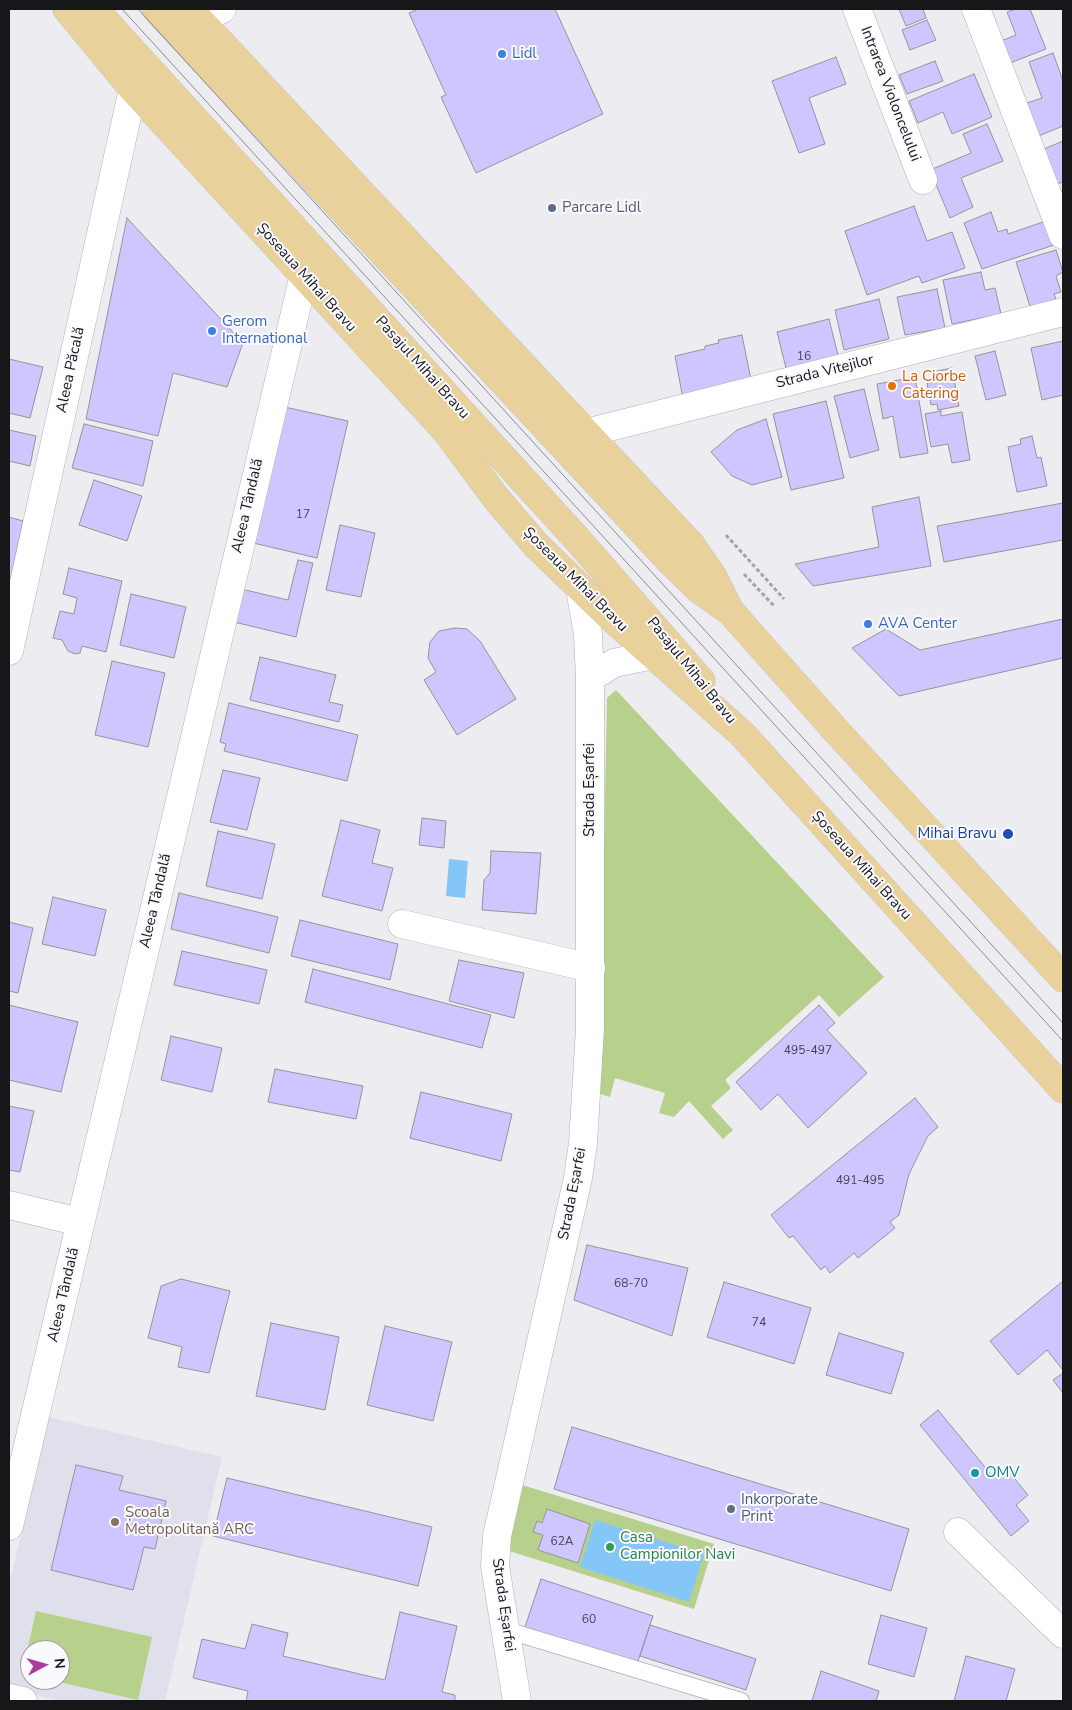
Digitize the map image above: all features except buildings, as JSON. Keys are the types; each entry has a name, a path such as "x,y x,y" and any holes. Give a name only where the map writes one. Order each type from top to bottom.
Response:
{"main road":[{"name":"Șoseaua Mihai Bravu","path":"67,9 134,89 447,432 510,514 580,589 742,734 1063,1088"},
{"name":"Pasajul Mihai Bravu","path":"94,9 578,539 690,667 742,734"},
{"path":"156,9 614,502 700,590 730,611 839,734 1063,978"},
{"path":"204,13 586,433 691,545 714,576 730,611"}],"street":[{"name":"Intrarea Violoncelului","path":"858,9 923,180"},
{"path":"976,9 1063,235"},
{"name":"Aleea Păcală","path":"9,651 134,89"},
{"name":"Aleea Tândală","path":"9,1526 304,275"},
{"name":"Strada Vitejilor","path":"586,433 1063,312"},
{"name":"Strada Eșarfei","path":"517,1701 495,1566 497,1536 578,1178 583,1143 591,968 590,678 588,634 580,589"},
{"path":"590,678 614,664 653,655"},
{"path":"402,924 591,968"},
{"path":"9,1205 80,1222"},
{"path":"958,1532 1063,1634"},
{"path":"9,1698 23,1701"}],"lane":[{"path":"506,1630 741,1701"}],"path":[{"path":"726,535 784,600"}],"shaded area":[{"name":"Școala Metropolitană ARC","path":"48,1417 222,1457 165,1701 61,1701 9,1689 9,1587"}],"green space":[{"path":"616,690 884,977 839,1017 819,995 725,1080 731,1088 711,1106 733,1130 723,1139 689,1101 674,1117 659,1113 665,1093 615,1078 610,1097 597,1093 600,1048 607,698"},
{"name":"Casa Campionilor Navi","path":"519,1484 714,1544 694,1609 506,1550"},
{"path":"36,1611 152,1637 138,1700 70,1685 70,1640 30,1640"}],"water":[{"path":"449,859 468,861 465,898 446,896"},
{"path":"595,1520 704,1554 689,1602 580,1567"}],"tram line":[{"path":"122,9 1063,1041"},
{"path":"138,9 1063,1023"}],"place":[{"name":"Lidl","path":"502,54"},
{"name":"Parcare Lidl","path":"552,208"},
{"name":"Gerom International","path":"212,331"},
{"name":"La Ciorbe Catering","path":"892,386"},
{"name":"AVA Center","path":"868,624"},
{"name":"Mihai Bravu","path":"1008,834"},
{"name":"OMV","path":"975,1473"},
{"name":"Inkorporate Print","path":"731,1509"},
{"name":"Școala Metropolitană ARC","path":"115,1522"},
{"name":"Casa Campionilor Navi","path":"610,1547"}]}
